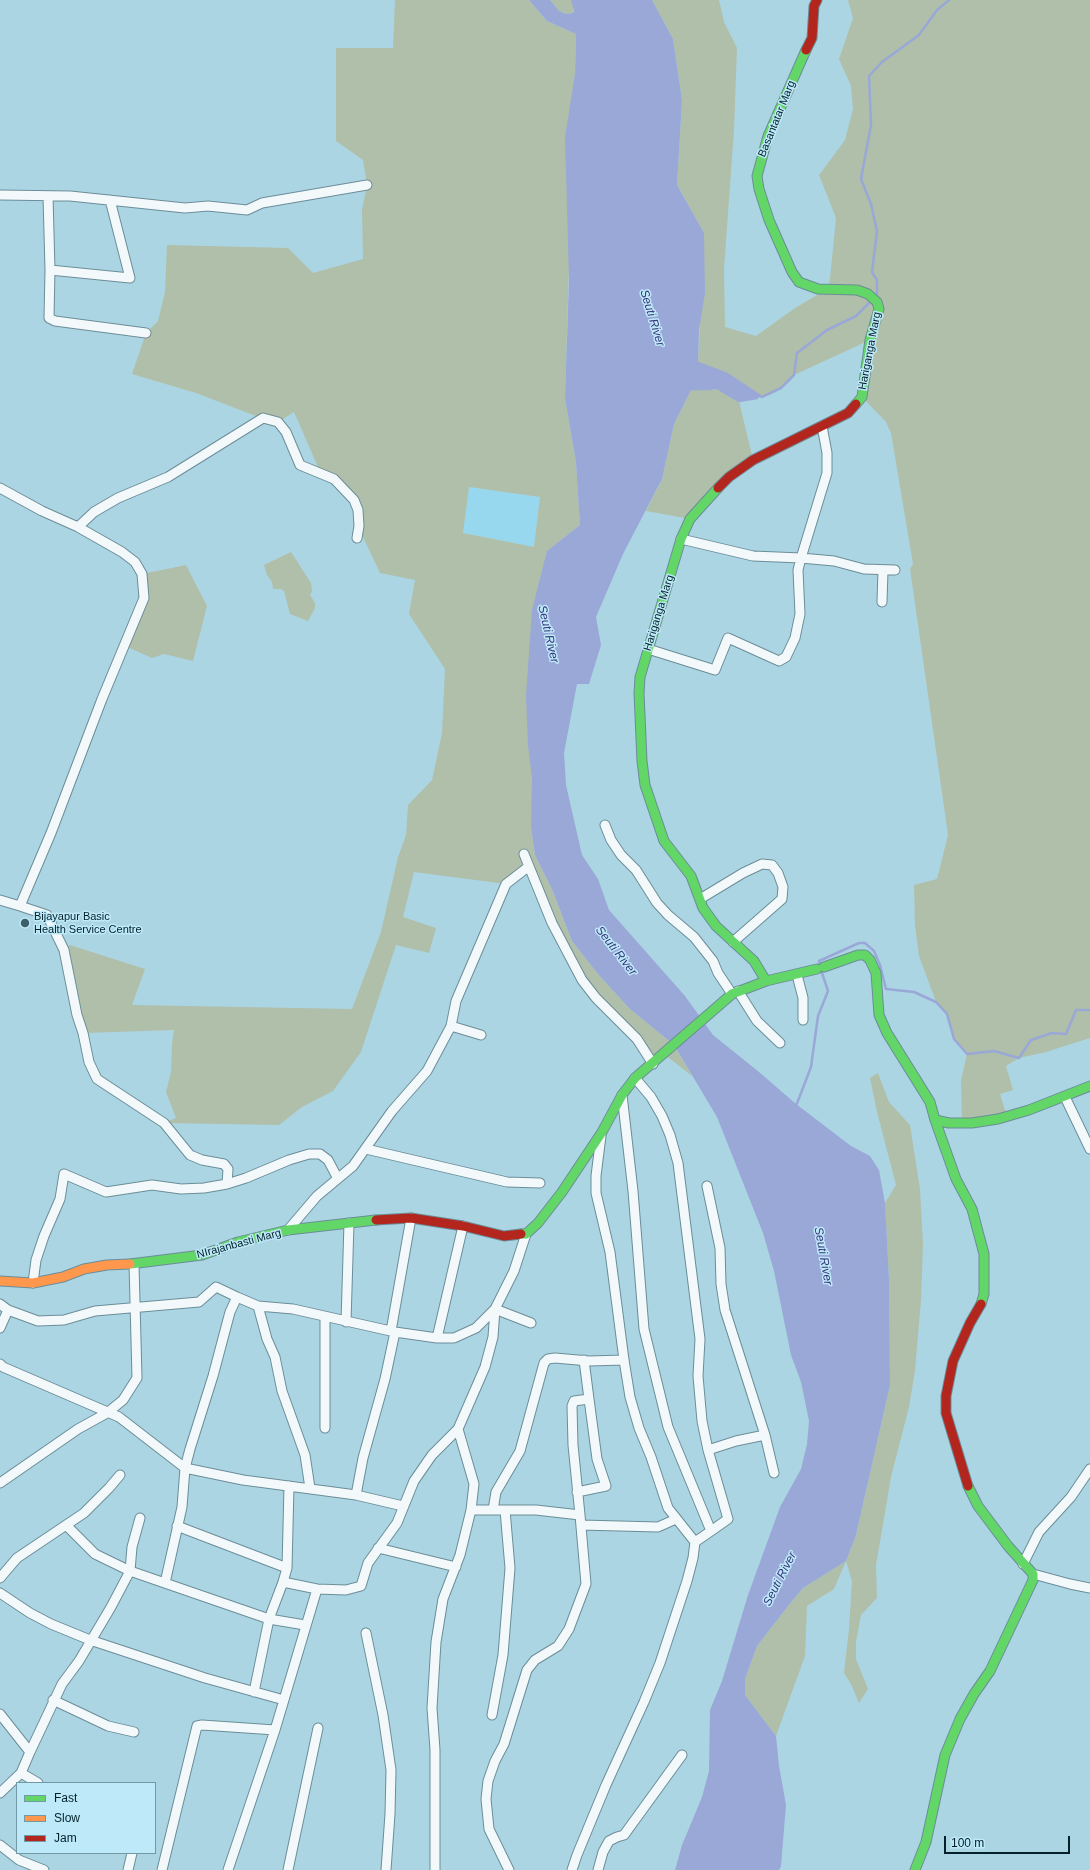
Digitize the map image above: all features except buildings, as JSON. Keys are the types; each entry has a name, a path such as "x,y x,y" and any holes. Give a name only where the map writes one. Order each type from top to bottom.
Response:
{"street":[{"name":"Basantatar Marg","path":"817,0 814,6 812,38 809,49 788,89 760,159 757,176 759,189 775,234 792,272 799,282 818,289 857,290 868,294 877,302"},
{"path":"0,195 48,196 110,200 185,208 208,206 247,210 262,203 366,185"},
{"path":"48,196 50,270 48,318 55,321 146,332"},
{"path":"50,270 130,278 110,200"},
{"name":"Hariganga Marg","path":"766,981 754,961 716,926 703,908 691,876 664,841 645,785 642,761 639,692 640,677 681,539 690,519 706,499 729,477 753,460 848,413 862,396 870,340 879,309 877,302"},
{"path":"78,527 94,512 118,498 168,477 263,418 278,422 286,432 300,465 334,479 354,500 358,510 359,526 357,538"},
{"path":"648,649 715,670 728,638 779,661 786,657 795,638 800,614 798,570 827,473 827,453 822,426"},
{"path":"0,488 78,527 122,552 135,562 142,574 144,598 102,700 52,833 20,906"},
{"path":"681,539 753,556 834,561 883,571 895,570"},
{"path":"882,602 883,571"},
{"path":"605,825 611,840 636,870 657,903 668,915 694,937 713,961 718,973 757,1021 780,1043"},
{"path":"524,854 552,923 582,980 596,998 637,1039 653,1064"},
{"path":"700,899 743,873 762,864 772,865 778,873 783,887 782,899 733,942"},
{"path":"288,1230 317,1196 353,1166 392,1111 411,1092 427,1071 451,1026 456,1001 495,906 506,884 528,867"},
{"path":"0,900 47,915 64,950 77,1015 83,1033 89,1062 97,1079 164,1123 190,1154 202,1160 224,1164 228,1169 227,1184"},
{"path":"283,1582 317,1589 346,1590 361,1586 368,1563 397,1523 414,1481 432,1455 458,1429 485,1367 493,1337 496,1309 514,1271 526,1234 538,1223 562,1192 602,1132 622,1095 635,1078 653,1064 723,1000 735,993 766,981 797,975 858,955 865,955 870,960 876,972 879,1015 887,1033 930,1102 956,1179 972,1208 984,1254 984,1294 980,1307 970,1323 953,1361 946,1396 946,1414 958,1456 975,1500 989,1523 1023,1564 1033,1574 1090,1588"},
{"path":"797,975 803,998 803,1020"},
{"path":"451,1026 481,1035"},
{"path":"635,1078 651,1098 662,1116 670,1135 678,1163 700,1339 698,1376 702,1421 708,1450 728,1519 695,1542"},
{"path":"935,1120 949,1123 972,1123 998,1119 1065,1097 1090,1086"},
{"path":"622,1095 633,1191 644,1329 668,1427 711,1532"},
{"path":"1065,1097 1090,1149"},
{"path":"572,1870 576,1855 660,1663 687,1581 693,1558 695,1542 668,1508 651,1457 639,1428 630,1397 610,1252 596,1193 596,1176 602,1132"},
{"path":"366,1149 507,1182 540,1183"},
{"path":"33,1283 36,1260 60,1199 64,1174 106,1192 152,1185 181,1189 204,1188 227,1184 246,1178 289,1160 309,1154 320,1154 328,1160 337,1178"},
{"path":"706,1186 720,1248 721,1284 725,1310 765,1435 774,1473"},
{"path":"356,1495 363,1458 385,1379 411,1218"},
{"name":"NIrajanbasti Marg","path":"0,1281 33,1283 63,1277 84,1269 107,1265 134,1264 202,1255 238,1242 288,1230 375,1220 411,1218 463,1226 504,1236 526,1234"},
{"path":"346,1322 349,1223"},
{"path":"437,1338 463,1226"},
{"path":"0,1483 123,1400 137,1378 134,1264"},
{"path":"0,1304 8,1310 38,1321 64,1320 95,1311 199,1302 216,1287 258,1306 293,1309 393,1332 437,1338 454,1338 476,1328 496,1309"},
{"path":"165,1583 182,1507 186,1468 190,1449 213,1376 230,1312 237,1297"},
{"path":"258,1306 266,1339 275,1357 282,1391 305,1455 310,1488"},
{"path":"496,1309 531,1323"},
{"path":"0,1328 8,1310"},
{"path":"325,1317 325,1428"},
{"path":"493,1510 496,1492 520,1451 544,1362 548,1359 555,1358 624,1360"},
{"path":"577,1492 606,1486 597,1459 584,1360"},
{"path":"1,1368 118,1417 186,1468 243,1480 356,1495 403,1506"},
{"path":"509,1870 490,1829 486,1798 488,1781 495,1761 504,1744 528,1670 535,1660 558,1646 569,1629 586,1584 572,1445 572,1406 574,1400 589,1399"},
{"path":"435,1870 435,1750 432,1708 436,1642 443,1599 456,1567 471,1510 474,1484 458,1429"},
{"path":"708,1450 736,1441 765,1435"},
{"path":"1023,1564 1039,1532 1071,1497 1090,1469"},
{"path":"0,1578 17,1558 84,1513 120,1475"},
{"path":"254,1692 269,1619 287,1568 289,1486"},
{"path":"471,1510 536,1510 580,1515"},
{"path":"492,1715 503,1655 510,1568 506,1510"},
{"path":"0,1793 21,1773 53,1700 62,1684 79,1661 90,1640 111,1607 130,1571 132,1547 140,1518"},
{"path":"581,1525 658,1527 676,1519"},
{"path":"66,1525 95,1554 130,1571 269,1619 305,1625"},
{"path":"178,1526 287,1568"},
{"path":"378,1548 456,1567"},
{"path":"915,1870 926,1842 945,1755 960,1719 974,1694 990,1671 999,1653 1032,1580 1033,1574"},
{"path":"228,1870 275,1730 305,1625 317,1589"},
{"path":"0,1593 30,1613 51,1624 90,1640 205,1678 284,1700"},
{"path":"366,1633 383,1715 391,1770 386,1870"},
{"path":"53,1700 108,1726 134,1732"},
{"path":"0,1714 30,1752"},
{"path":"162,1870 198,1726 202,1725 275,1730"},
{"path":"288,1870 318,1728"},
{"path":"598,1870 603,1852 609,1841 617,1836 624,1835 682,1755"},
{"path":"21,1773 36,1782"},
{"path":"0,1846 19,1860 44,1870"},
{"path":"128,1870 132,1854"}],"shaded area":[{"path":"469,487 540,497 534,547 463,533"}],"green space":[{"path":"395,0 529,0 547,21 576,34 565,398 576,462 580,525 547,551 531,827 535,855 552,889 572,941 598,974 630,1009 674,1045 692,1076 664,1054 653,1064 637,1039 596,998 528,868 506,884 414,872 403,917 436,928 429,953 396,945 361,1052 333,1091 302,1107 279,1125 164,1123 176,1118 166,1092 171,1072 174,1030 83,1033 64,950 70,945 145,969 132,1005 352,1009 381,932 398,857 406,835 408,805 432,780 442,733 445,669 409,614 415,580 380,573 363,537 357,538 354,500 321,474 294,412 278,422 261,418 196,393 132,374 146,333 158,321 165,292 167,245 288,248 313,273 363,259 362,210 367,185 363,160 336,141 336,48 393,48","holes":["469,487 540,497 534,547 463,533"]},
{"path":"550,0 571,0 574,6 573,13 566,14 559,11"},
{"path":"652,0 719,0 724,22 737,48 734,130 724,269 725,327 756,336 795,308 829,288 836,218 819,175 845,140 853,109 851,86 839,59 853,18 848,0 1090,0 1090,1038 1046,1052 1019,1058 1006,1066 1013,1090 1000,1094 1007,1116 962,1123 961,1080 967,1054 954,1039 947,1014 936,1002 919,956 915,926 914,885 937,879 948,835 910,569 913,564 891,433 886,422 862,397 870,340 794,375 781,388 762,397 727,374 698,363 704,233 677,185 682,100 673,39"},
{"path":"692,388 722,390 739,401 753,460 690,519 646,511 662,479 674,424"},
{"path":"291,552 311,583 312,591 310,595 315,603 315,608 308,621 290,614 284,591 281,589 273,589 272,582 267,575 264,565"},
{"path":"186,565 207,606 193,661 164,654 152,658 125,646 144,598 142,574"},
{"path":"878,1073 889,1102 910,1125 920,1189 923,1245 921,1300 915,1371 909,1407 891,1477 876,1565 877,1598 861,1615 856,1642 856,1659 868,1689 859,1703 851,1684 844,1673 852,1581 846,1561 856,1535 890,1385 889,1280 885,1203 896,1185 877,1112 870,1078"},
{"path":"846,1561 834,1589 807,1606 805,1656 776,1736 745,1695 745,1679 757,1646 803,1588"}],"water":[{"name":"Seuti River","path":"529,0 550,0 559,11 566,14 573,13 574,11 571,0 652,0 673,39 682,100 677,185 704,233 705,293 699,330 698,363 727,374 762,397 739,401 722,390 692,388 674,424 662,479 623,554 596,617 601,645 589,684 577,684 564,753 566,785 582,855 598,879 609,910 685,996 713,1035 796,1104 851,1146 870,1156 879,1170 885,1203 889,1280 890,1385 856,1535 846,1561 803,1588 757,1646 745,1679 745,1695 776,1736 779,1766 786,1805 781,1866 779,1870 675,1870 682,1845 702,1797 709,1771 710,1710 722,1681 748,1595 780,1507 801,1469 807,1444 809,1421 801,1382 791,1355 774,1271 763,1233 717,1117 674,1045 630,1009 598,974 572,941 552,889 535,855 531,827 532,778 528,745 526,696 532,610 547,551 580,525 576,462 565,398 569,280 565,137 575,74 576,34 547,21"}],"waterway":[{"path":"875,296 877,294 877,280 872,272 877,231 871,204 861,179 871,125 869,76 882,62 919,35 937,10 949,0"},
{"path":"698,363 727,374 762,397 781,388 794,375 797,353 827,330 856,316 871,301"},
{"path":"690,389 711,389"},
{"path":"720,390 739,401 757,398"},
{"path":"820,965 819,961 859,943 865,943 874,951 880,965 886,989 914,992 936,1002 947,1014 954,1039 967,1054 994,1051 1019,1058 1031,1040 1052,1033 1066,1034 1076,1010 1090,1010"},
{"path":"796,1106 811,1067 818,1016 828,991 821,970"}],"traffic: fast":[{"path":"806,50 768,136 757,176 759,189 769,220 792,272 799,282 818,289 857,290 868,294 877,302 879,309 870,340 862,397 856,404"},
{"path":"718,488 690,519 681,539 640,677 639,693 642,761 645,785 664,841 691,876 703,908 716,926 754,961 766,981"},
{"path":"824,967 858,955 865,955 870,960 876,973 879,1015 887,1033 930,1102 935,1120 949,1123 972,1123 998,1119 1029,1110 1090,1086"},
{"path":"521,1234 526,1234 538,1223 562,1192 602,1132 622,1095 635,1078 732,994 766,981 817,969"},
{"path":"935,1120 956,1179 972,1209 984,1254 984,1294 981,1304"},
{"path":"130,1264 202,1255 238,1242 288,1230 376,1220"},
{"path":"915,1870 926,1842 945,1755 960,1719 974,1694 990,1671 1033,1580 1033,1574 1008,1546 978,1506 968,1486"}],"traffic: slow":[{"path":"0,1281 33,1283 63,1277 84,1269 107,1265 130,1264"}],"traffic: jam":[{"path":"806,50 812,38 814,6 817,0"},
{"path":"718,488 729,477 753,460 848,413 856,404"},
{"path":"376,1220 411,1218 463,1226 504,1236 521,1234"},
{"path":"968,1486 946,1413 946,1396 953,1361 970,1323 981,1304"}],"place":[{"name":"Bijayapur Basic Health Service Centre","path":"25,923"}]}
